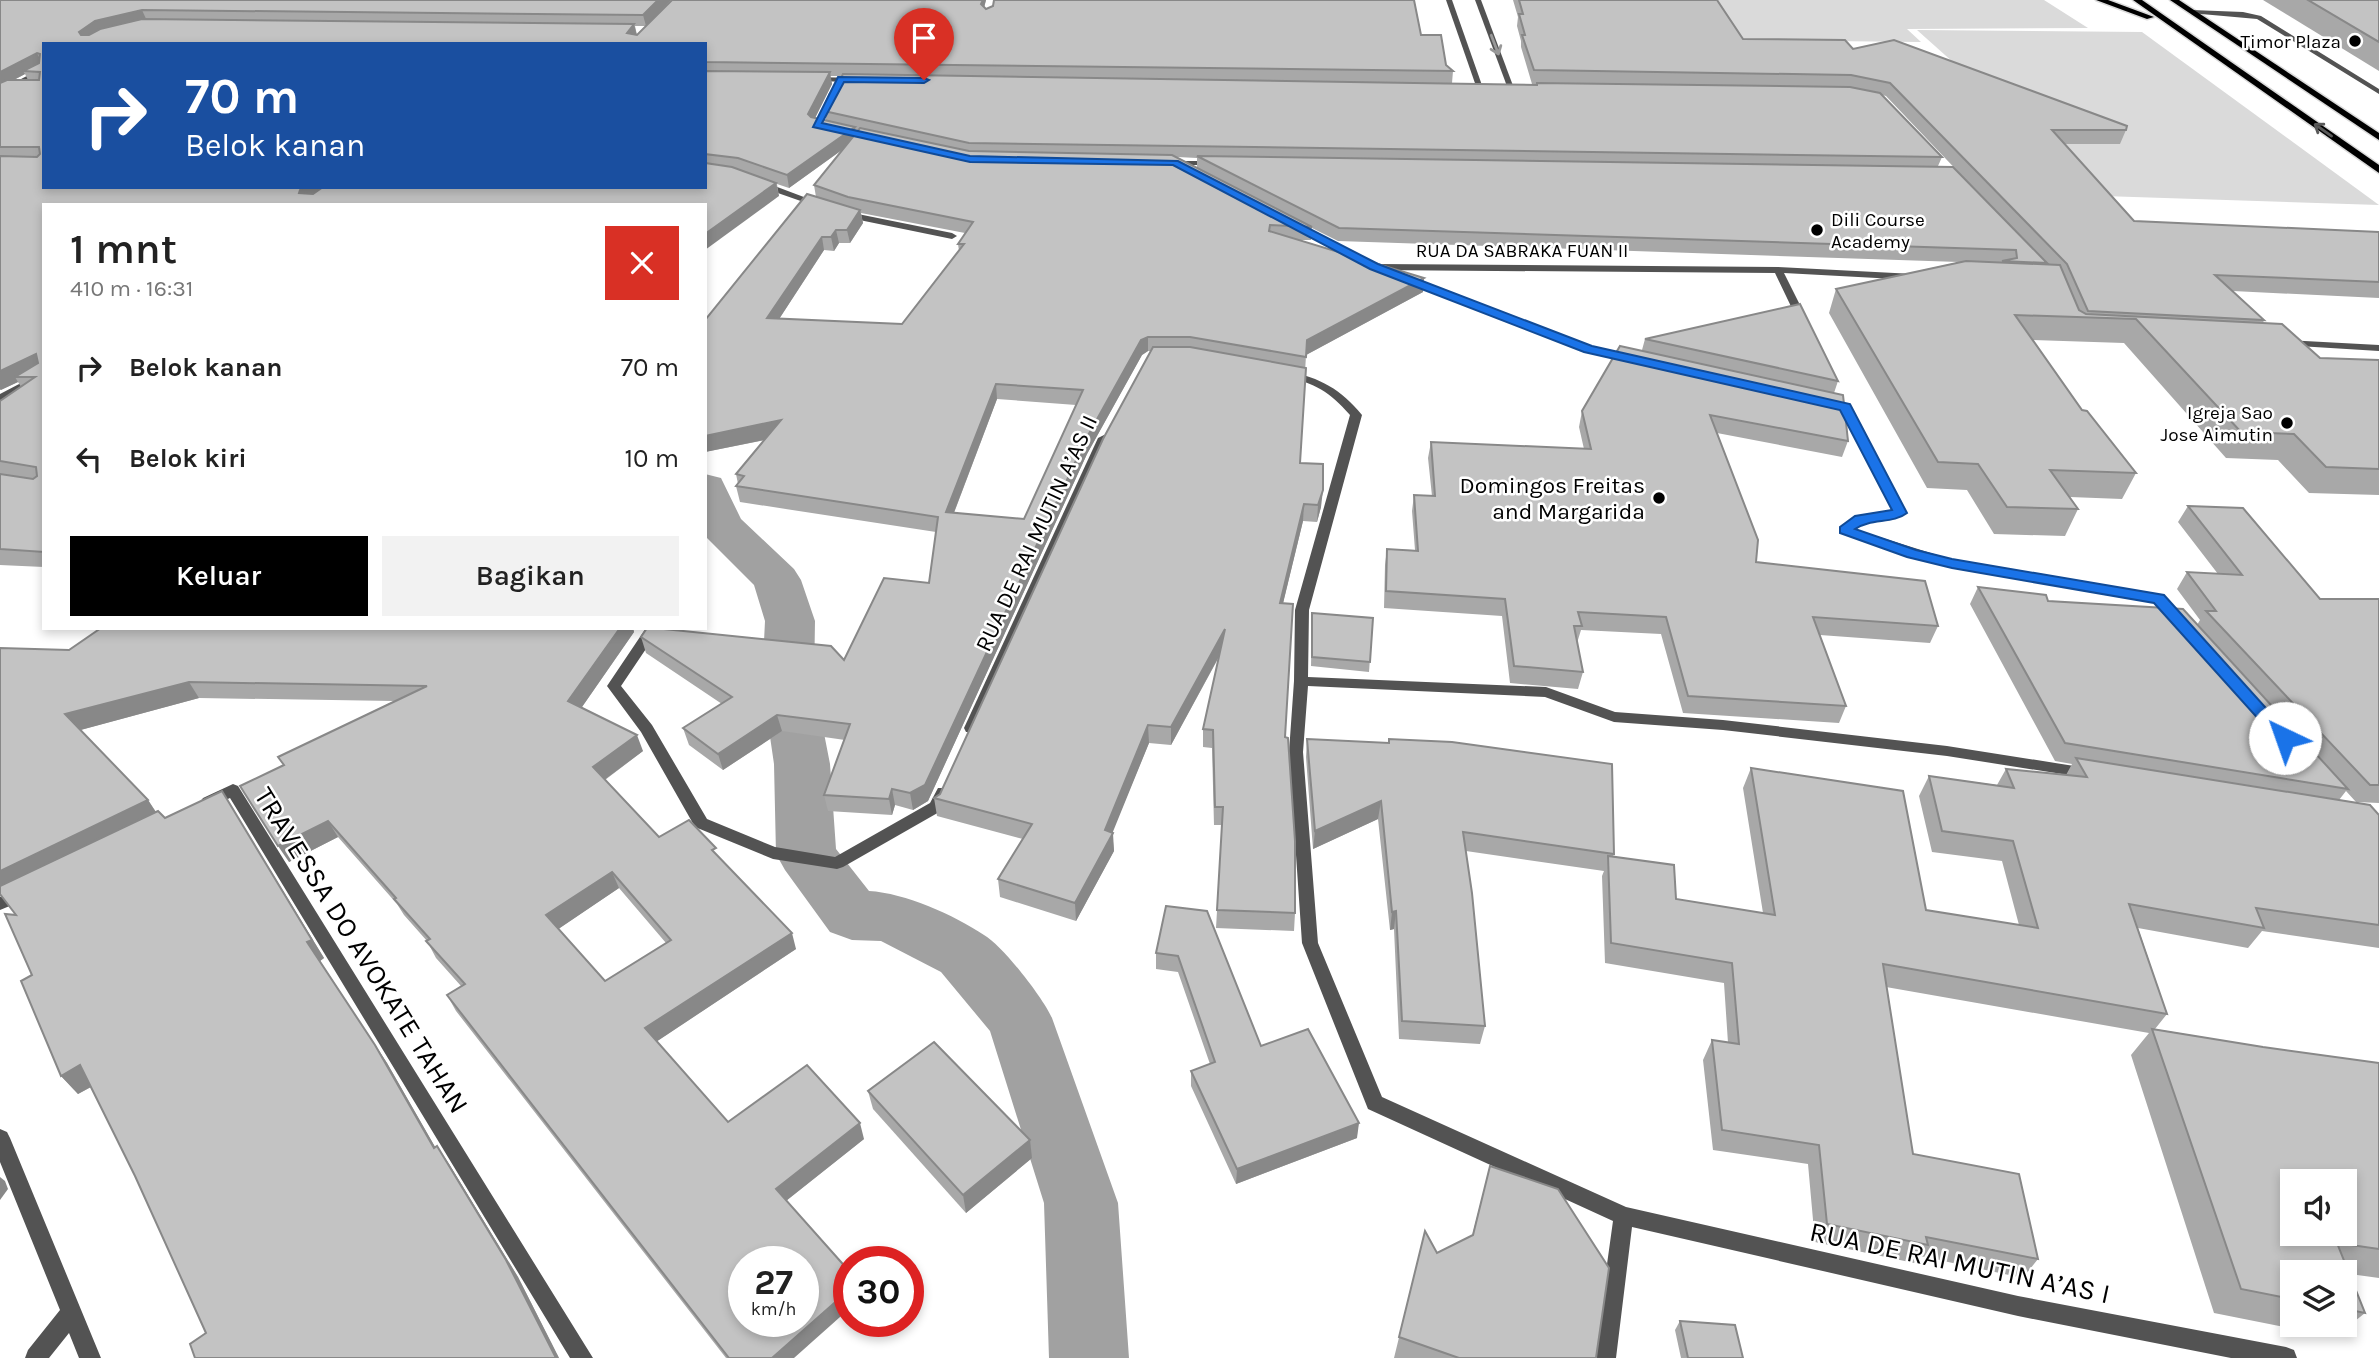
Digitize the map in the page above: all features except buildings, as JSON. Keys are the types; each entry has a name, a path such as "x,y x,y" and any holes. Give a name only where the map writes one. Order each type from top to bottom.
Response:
{"main road":[{"path":"2100,0 2173,25"},
{"path":"2137,0 2379,170"},
{"path":"2174,0 2379,137"}],"street":[{"path":"1448,0 1481,89"},
{"path":"1478,0 1512,89"},
{"path":"2192,12 2259,17 2379,92"},
{"path":"0,93 42,70"},
{"path":"800,79 869,80"},
{"path":"841,79 817,125 842,130"},
{"path":"11,87 33,88"},
{"path":"1468,89 1492,89"},
{"path":"1502,89 1526,89"},
{"path":"1161,162 1230,163"},
{"path":"1175,163 1198,175"},
{"path":"749,180 847,215 952,236"},
{"name":"RUA DA SABRAKA FUAN II","path":"1292,224 1374,267 1778,270 1930,277"},
{"path":"1374,267 1588,349 1643,361"},
{"path":"1778,270 1808,332"},
{"path":"2276,343 2379,348"},
{"path":"1279,373 1304,377 1332,388 1356,415 1301,610 1301,681 1296,752 1310,943 1375,1104 1623,1216 1605,1358"},
{"path":"0,398 42,375"},
{"path":"1839,402 1900,513 1860,519 1844,530 1912,554 1952,564 2158,599 2186,628"},
{"name":"RUA DE RAI MUTIN A’AS II","path":"964,744 1108,431"},
{"path":"652,630 614,686 647,729 701,823 773,853 838,863 936,807 947,782"},
{"path":"1301,681 1546,692 1614,717 1723,725 1947,751 2098,775"},
{"name":"TRAVESSA DO AVOKATE TAHAN","path":"197,808 233,790 582,1358"},
{"path":"0,904 37,886"},
{"path":"0,1138 90,1358"},
{"name":"RUA DE RAI MUTIN A’AS I","path":"1623,1216 2018,1306 2286,1358"},
{"path":"36,1358 71,1313"}],"shaded area":[{"path":"1709,0 2044,0 2088,28 1907,29 1921,42 1740,40"},
{"path":"1917,30 2142,32 2379,205 2103,196"}],"waterway":[{"path":"707,492 720,525 777,580 790,621 788,682 802,764 806,854 852,915 890,917 964,954 1019,1018 1081,1203 1089,1358"}],"place":[{"name":"Timor Plaza","path":"2355,41"},
{"name":"Dili Course Academy","path":"1817,230"},
{"name":"Igreja Sao Jose Aimutin","path":"2287,423"},
{"name":"Domingos Freitas and Margarida","path":"1659,498"}],"route":[{"path":"924,80 841,79 817,125 970,159 1175,163 1374,267 1588,349 1845,407 1900,513 1860,519 1844,530 1912,554 1952,564 2158,599 2285,738"}]}
